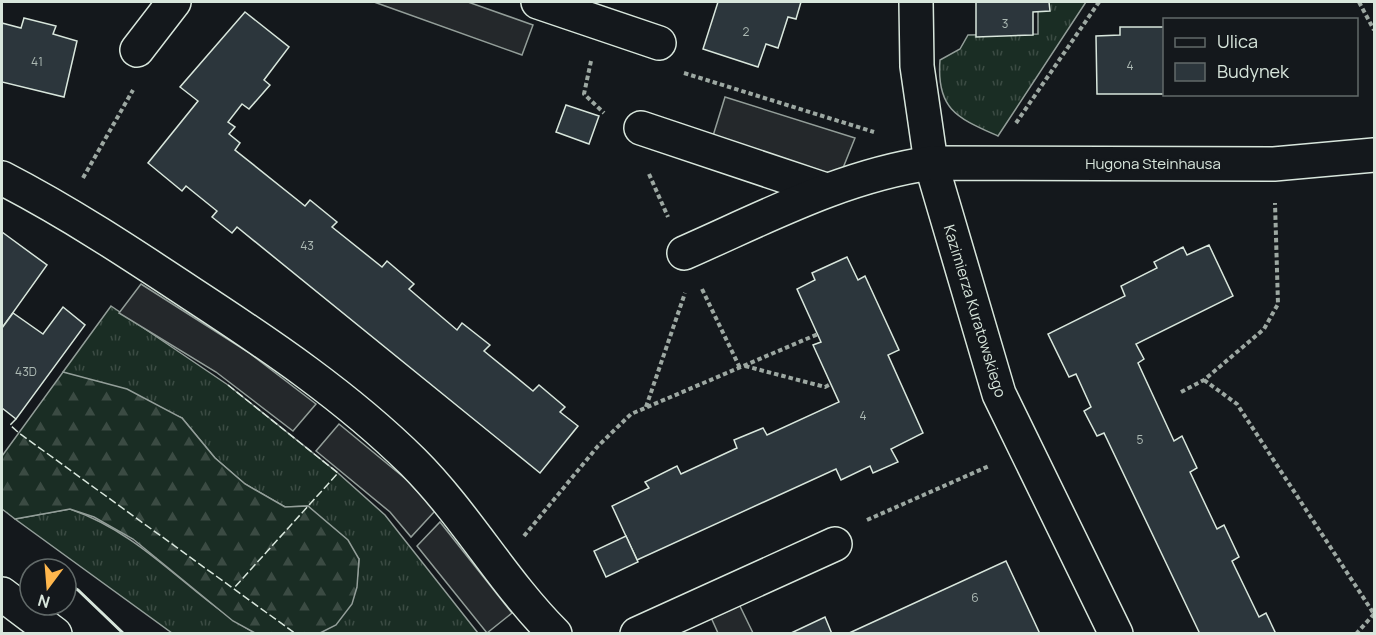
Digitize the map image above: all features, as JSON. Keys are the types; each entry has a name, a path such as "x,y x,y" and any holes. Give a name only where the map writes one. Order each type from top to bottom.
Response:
{"street":[{"path":"137,50 174,2"},
{"path":"538,2 600,22 666,56"},
{"name":"Kazimierza Kuratowskiego","path":"916,2 917,66 928,152 999,394 1116,633"},
{"path":"638,136 826,190"},
{"name":"Hugona Steinhausa","path":"688,261 826,190 888,170 928,152 1274,164 1374,155"},
{"path":"2,178 112,241 288,357 339,395 412,462 461,516 535,614 555,633"},
{"path":"637,633 690,623 834,544"},
{"path":"2,594 56,633"}],"path":[{"path":"1009,132 1099,2"},
{"path":"1359,2 1374,30"},
{"path":"600,22 584,94 638,136 688,261 740,368"},
{"path":"63,212 142,74 137,50"},
{"path":"666,56 896,138 928,152"},
{"path":"1180,392 1204,380 1264,328 1278,304 1274,164"},
{"path":"646,407 688,261"},
{"path":"492,559 524,536 598,446 631,414 818,334"},
{"path":"746,366 825,387 831,384"},
{"path":"1204,380 1238,404 1374,614 1356,633"},
{"path":"834,544 831,536 1025,450"}],"green space":[{"path":"1038,2 1086,2 998,136 961,117 946,101 940,77 940,60 960,49 968,35 1038,34"},
{"path":"111,306 228,385 338,473 385,515 478,633 320,633 340,618 351,602 357,583 359,559 308,506 285,507 245,484 215,458 182,418 63,372"},
{"path":"63,372 127,389 182,418 215,458 245,484 285,507 308,506 348,540 359,559 357,587 352,604 336,625 320,633 255,633 233,621 133,539 94,517 70,509 15,519 2,509 2,456"},
{"path":"70,509 97,521 122,534 145,550 231,618 255,633 172,633 78,565 78,557 67,557 15,519"}],"shaded area":[{"path":"374,2 468,2 533,25 522,55"},
{"path":"725,97 855,138 843,168 791,194 704,165"},
{"path":"141,284 248,352 316,404 293,431 216,372 119,313"},
{"path":"339,424 407,480 435,511 411,537 390,512 316,451"},
{"path":"440,522 512,613 487,633 417,546"},
{"path":"737,600 753,633 718,633 709,613"}],"building":[{"path":"718,2 801,2 796,19 788,17 778,48 766,44 758,67 703,49"},
{"path":"976,2 1049,2 1050,11 1033,12 1033,35 976,37"},
{"path":"245,12 289,47 264,80 270,85 249,109 242,104 228,122 235,127 229,134 240,143 235,150 305,206 310,200 337,222 332,227 382,267 387,261 414,284 409,289 457,330 462,323 490,345 484,351 533,391 539,385 565,407 560,412 578,426 540,473 237,227 232,233 212,217 217,211 186,186 182,191 148,163 198,101 180,87"},
{"path":"24,18 56,26 53,34 77,41 64,97 2,82 2,23 21,28"},
{"path":"1120,27 1163,27 1163,94 1097,94 1096,36 1120,35"},
{"path":"566,105 599,116 589,144 556,132"},
{"path":"2,232 47,265 2,328"},
{"path":"1209,245 1233,296 1136,344 1144,359 1138,363 1174,441 1182,436 1197,468 1190,472 1217,529 1224,525 1239,557 1232,561 1259,617 1266,613 1276,634 1200,634 1104,433 1097,436 1084,411 1091,407 1076,374 1069,377 1048,334 1125,296 1121,286 1157,268 1154,262 1183,247 1187,255"},
{"path":"847,257 858,280 865,276 899,350 888,355 923,433 891,449 898,462 873,473 870,466 841,480 836,469 637,560 612,506 649,488 645,482 677,466 681,474 737,448 734,440 763,428 767,435 839,402 813,345 821,342 797,289 815,280 812,273"},
{"path":"63,307 85,325 16,419 2,408 2,328 13,313 43,334"},
{"path":"626,536 638,562 606,577 594,551"},
{"path":"1006,561 1040,634 847,634"},
{"path":"825,617 832,634 789,634"}],"fence":[{"path":"228,385 338,473 234,588"},
{"path":"16,419 10,425 19,433 296,634"}],"wall":[{"path":"78,590 124,634"}]}
